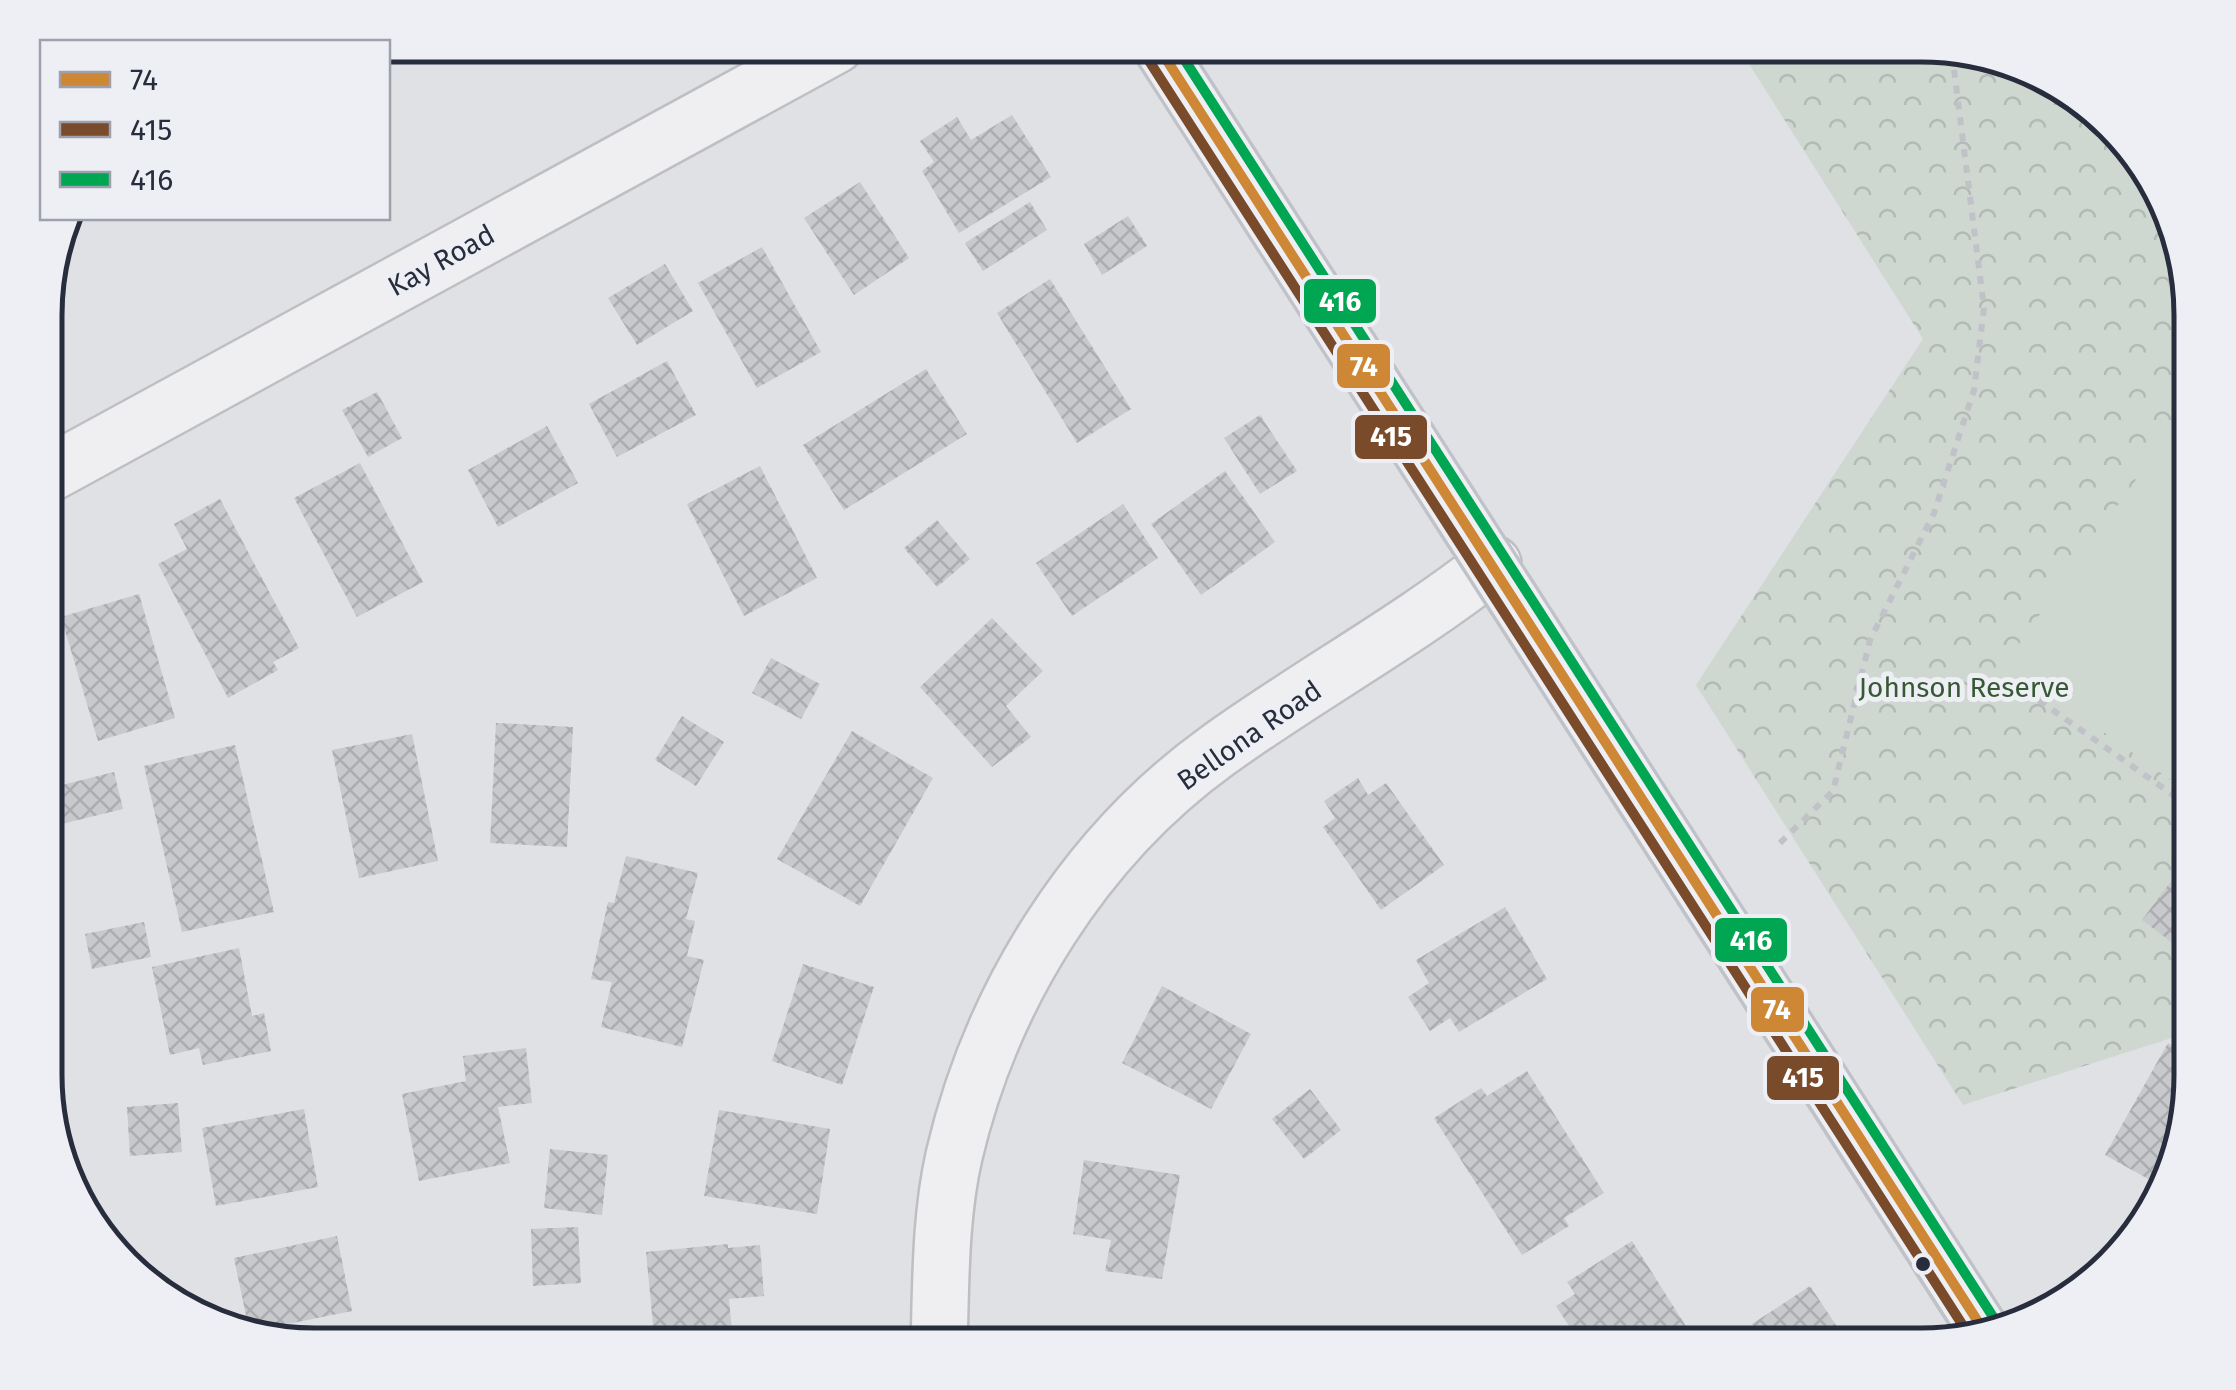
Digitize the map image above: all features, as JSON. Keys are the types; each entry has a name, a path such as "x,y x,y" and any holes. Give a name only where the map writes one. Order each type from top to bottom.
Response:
{"street":[{"name":"Kay Road","path":"62,467 805,62"},
{"path":"1168,62 1978,1321"},
{"name":"Bellona Road","path":"940,1328 942,1241 954,1158 1000,1019 1052,925 1120,839 1202,762 1444,603 1493,564"}],"path":[{"path":"1780,843 1833,791 1870,640 1934,513 1974,390 1984,308 1953,65"},
{"path":"2013,682 2173,795"}],"green space":[{"name":"Johnson Reserve","path":"1748,62 1937,63 1970,67 2032,89 2087,125 2121,161 2140,189 2165,250 2173,299 2173,1037 1963,1105 1696,685 1923,339"},
{"path":"2173,428 2173,782 2006,662"}],"building":[{"path":"1012,115 1051,177 959,233 922,171 934,162 920,141 957,117 971,140"},
{"path":"860,182 909,258 854,295 804,218"},
{"path":"1030,202 1047,230 983,271 965,243"},
{"path":"1128,216 1147,246 1102,275 1084,244"},
{"path":"762,247 821,352 757,388 698,283"},
{"path":"665,264 693,311 637,345 608,298"},
{"path":"1050,279 1131,409 1077,443 997,313"},
{"path":"667,361 696,415 617,457 589,404"},
{"path":"926,369 967,434 844,510 803,445"},
{"path":"377,392 402,438 368,457 342,410"},
{"path":"1260,415 1297,471 1260,494 1224,438"},
{"path":"547,426 578,483 498,527 468,470"},
{"path":"360,463 423,582 357,617 294,498"},
{"path":"760,466 817,578 744,616 687,504"},
{"path":"1225,471 1275,542 1201,595 1151,524"},
{"path":"220,499 299,648 273,662 278,670 228,698 158,564 187,549 174,524"},
{"path":"1123,504 1158,558 1072,616 1036,563"},
{"path":"937,520 970,559 937,587 904,548"},
{"path":"139,594 175,718 98,741 62,617"},
{"path":"992,618 1043,671 1006,706 1031,737 992,767 920,687"},
{"path":"771,658 820,684 801,719 752,693"},
{"path":"682,716 724,742 696,786 655,760"},
{"path":"496,723 573,727 567,847 490,843"},
{"path":"852,731 933,778 860,906 777,859"},
{"path":"412,734 438,861 359,878 332,750"},
{"path":"235,745 274,912 182,932 144,766"},
{"path":"114,772 123,809 62,824 62,785"},
{"path":"1358,778 1368,795 1386,783 1444,865 1381,910 1323,827 1335,818 1324,801"},
{"path":"626,856 698,873 686,919 695,921 687,956 704,960 682,1047 601,1027 612,982 591,979 608,902 614,903"},
{"path":"2173,879 2173,943 2142,920"},
{"path":"1505,907 1547,979 1459,1032 1450,1018 1430,1031 1408,997 1429,983 1416,960"},
{"path":"144,922 151,957 92,969 85,934"},
{"path":"239,948 252,1016 264,1013 271,1051 203,1065 199,1048 170,1055 152,967"},
{"path":"803,964 874,987 842,1085 772,1061"},
{"path":"1162,986 1251,1034 1211,1109 1122,1063"},
{"path":"2168,1043 2173,1046 2169,1124 2150,1180 2105,1155"},
{"path":"526,1048 532,1103 498,1107 510,1163 419,1181 402,1094 466,1081 463,1056"},
{"path":"1527,1071 1604,1193 1564,1218 1569,1226 1522,1255 1434,1118 1481,1088 1487,1096"},
{"path":"1310,1089 1341,1130 1304,1159 1272,1119"},
{"path":"178,1103 182,1152 130,1156 127,1107"},
{"path":"304,1109 318,1187 216,1206 202,1128"},
{"path":"719,1110 830,1129 817,1214 704,1196"},
{"path":"550,1149 608,1155 602,1215 544,1208"},
{"path":"1084,1160 1180,1175 1162,1279 1105,1271 1111,1240 1073,1234"},
{"path":"578,1227 581,1283 533,1286 531,1229"},
{"path":"337,1236 352,1311 283,1325 247,1318 234,1258"},
{"path":"1632,1241 1687,1327 1570,1327 1556,1306 1575,1294 1567,1282"},
{"path":"760,1245 764,1296 729,1299 732,1328 653,1328 646,1252"},
{"path":"1810,1286 1837,1327 1754,1327 1752,1324"}],"transit line":[{"name":"415","path":"1150,62 1962,1324"},
{"name":"74","path":"1168,62 1977,1321"},
{"name":"416","path":"1186,62 1993,1317"}]}
